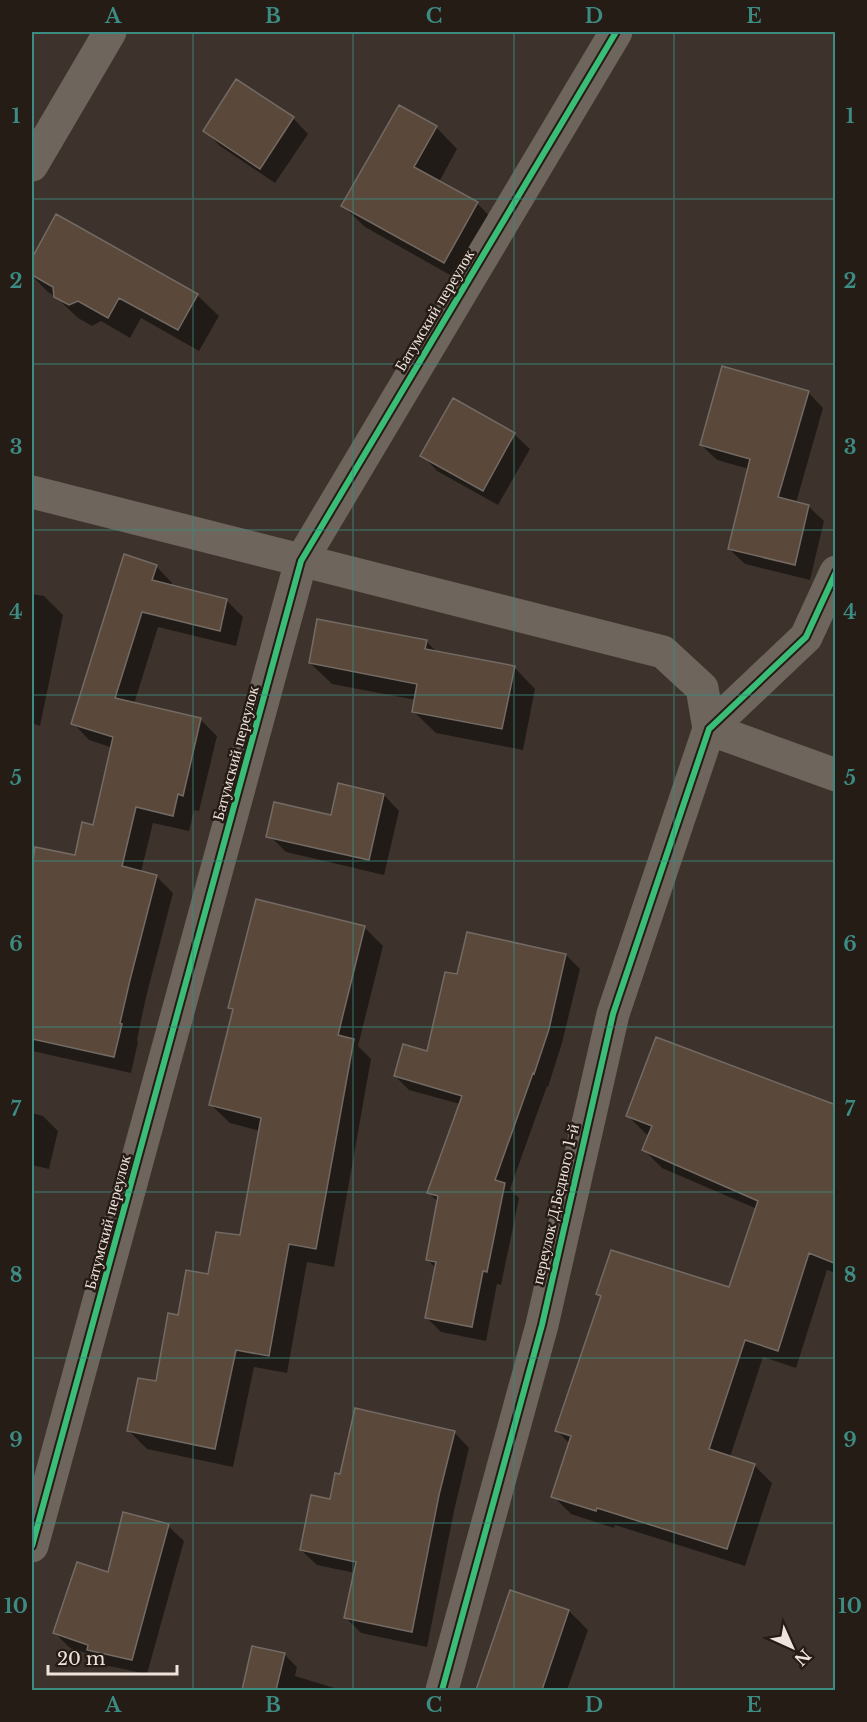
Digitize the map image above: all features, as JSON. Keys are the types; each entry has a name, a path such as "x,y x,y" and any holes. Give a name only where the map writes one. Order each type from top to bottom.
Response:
{"street":[{"path":"32,165 110,32"},
{"name":"Батумский переулок","path":"32,1546 301,561 616,32"},
{"path":"32,492 663,652 702,688 709,729"},
{"path":"709,729 806,637 836,572"},
{"path":"709,729 836,776"},
{"name":"переулок Д.Бедного 1-й","path":"442,1690 542,1324 613,1014 709,729"}],"building":[{"path":"236,79 294,117 260,169 203,131"},
{"path":"399,105 437,126 414,167 478,202 444,263 341,206"},
{"path":"56,214 198,294 178,330 119,298 108,318 78,301 69,305 54,297 53,287 32,275 32,258"},
{"path":"722,366 809,391 778,497 809,505 795,565 728,549 750,459 700,445"},
{"path":"453,398 515,433 483,491 420,456"},
{"path":"124,554 157,565 152,580 227,599 220,631 142,612 115,698 201,718 183,796 178,794 173,816 136,807 122,866 157,875 130,980 114,1057 32,1039 32,869 35,847 75,855 82,822 93,825 113,737 71,724"},
{"path":"317,619 427,640 425,649 515,666 502,729 412,712 417,684 309,663"},
{"path":"338,783 384,794 369,860 266,837 274,802 331,815"},
{"path":"256,899 365,926 338,1035 354,1039 316,1249 289,1244 269,1356 236,1350 215,1449 127,1431 138,1378 156,1381 168,1313 178,1315 186,1270 208,1274 216,1232 240,1235 261,1118 209,1105 233,1009 228,1008"},
{"path":"467,932 566,954 549,1029 495,1180 505,1183 487,1272 483,1271 472,1327 425,1318 436,1262 426,1260 438,1196 427,1193 462,1096 394,1076 403,1044 427,1051 445,972 457,974"},
{"path":"656,1037 836,1105 836,1264 809,1253 778,1351 745,1340 709,1449 755,1464 727,1549 597,1508 596,1511 551,1497 571,1436 555,1431 601,1296 596,1294 611,1250 729,1287 758,1201 642,1150 652,1126 626,1116"},
{"path":"355,1408 455,1431 439,1495 412,1632 344,1618 356,1562 300,1550 311,1495 330,1499 335,1473 340,1474"},
{"path":"123,1512 169,1524 132,1660 87,1650 88,1645 53,1633 77,1562 108,1572"},
{"path":"510,1590 569,1610 542,1690 476,1690"},
{"path":"252,1646 285,1653 276,1690 242,1690"}],"cycle path":[{"path":"32,1546 301,561 616,32"},
{"path":"442,1690 542,1325 613,1014 709,729 806,637 836,572"}]}
